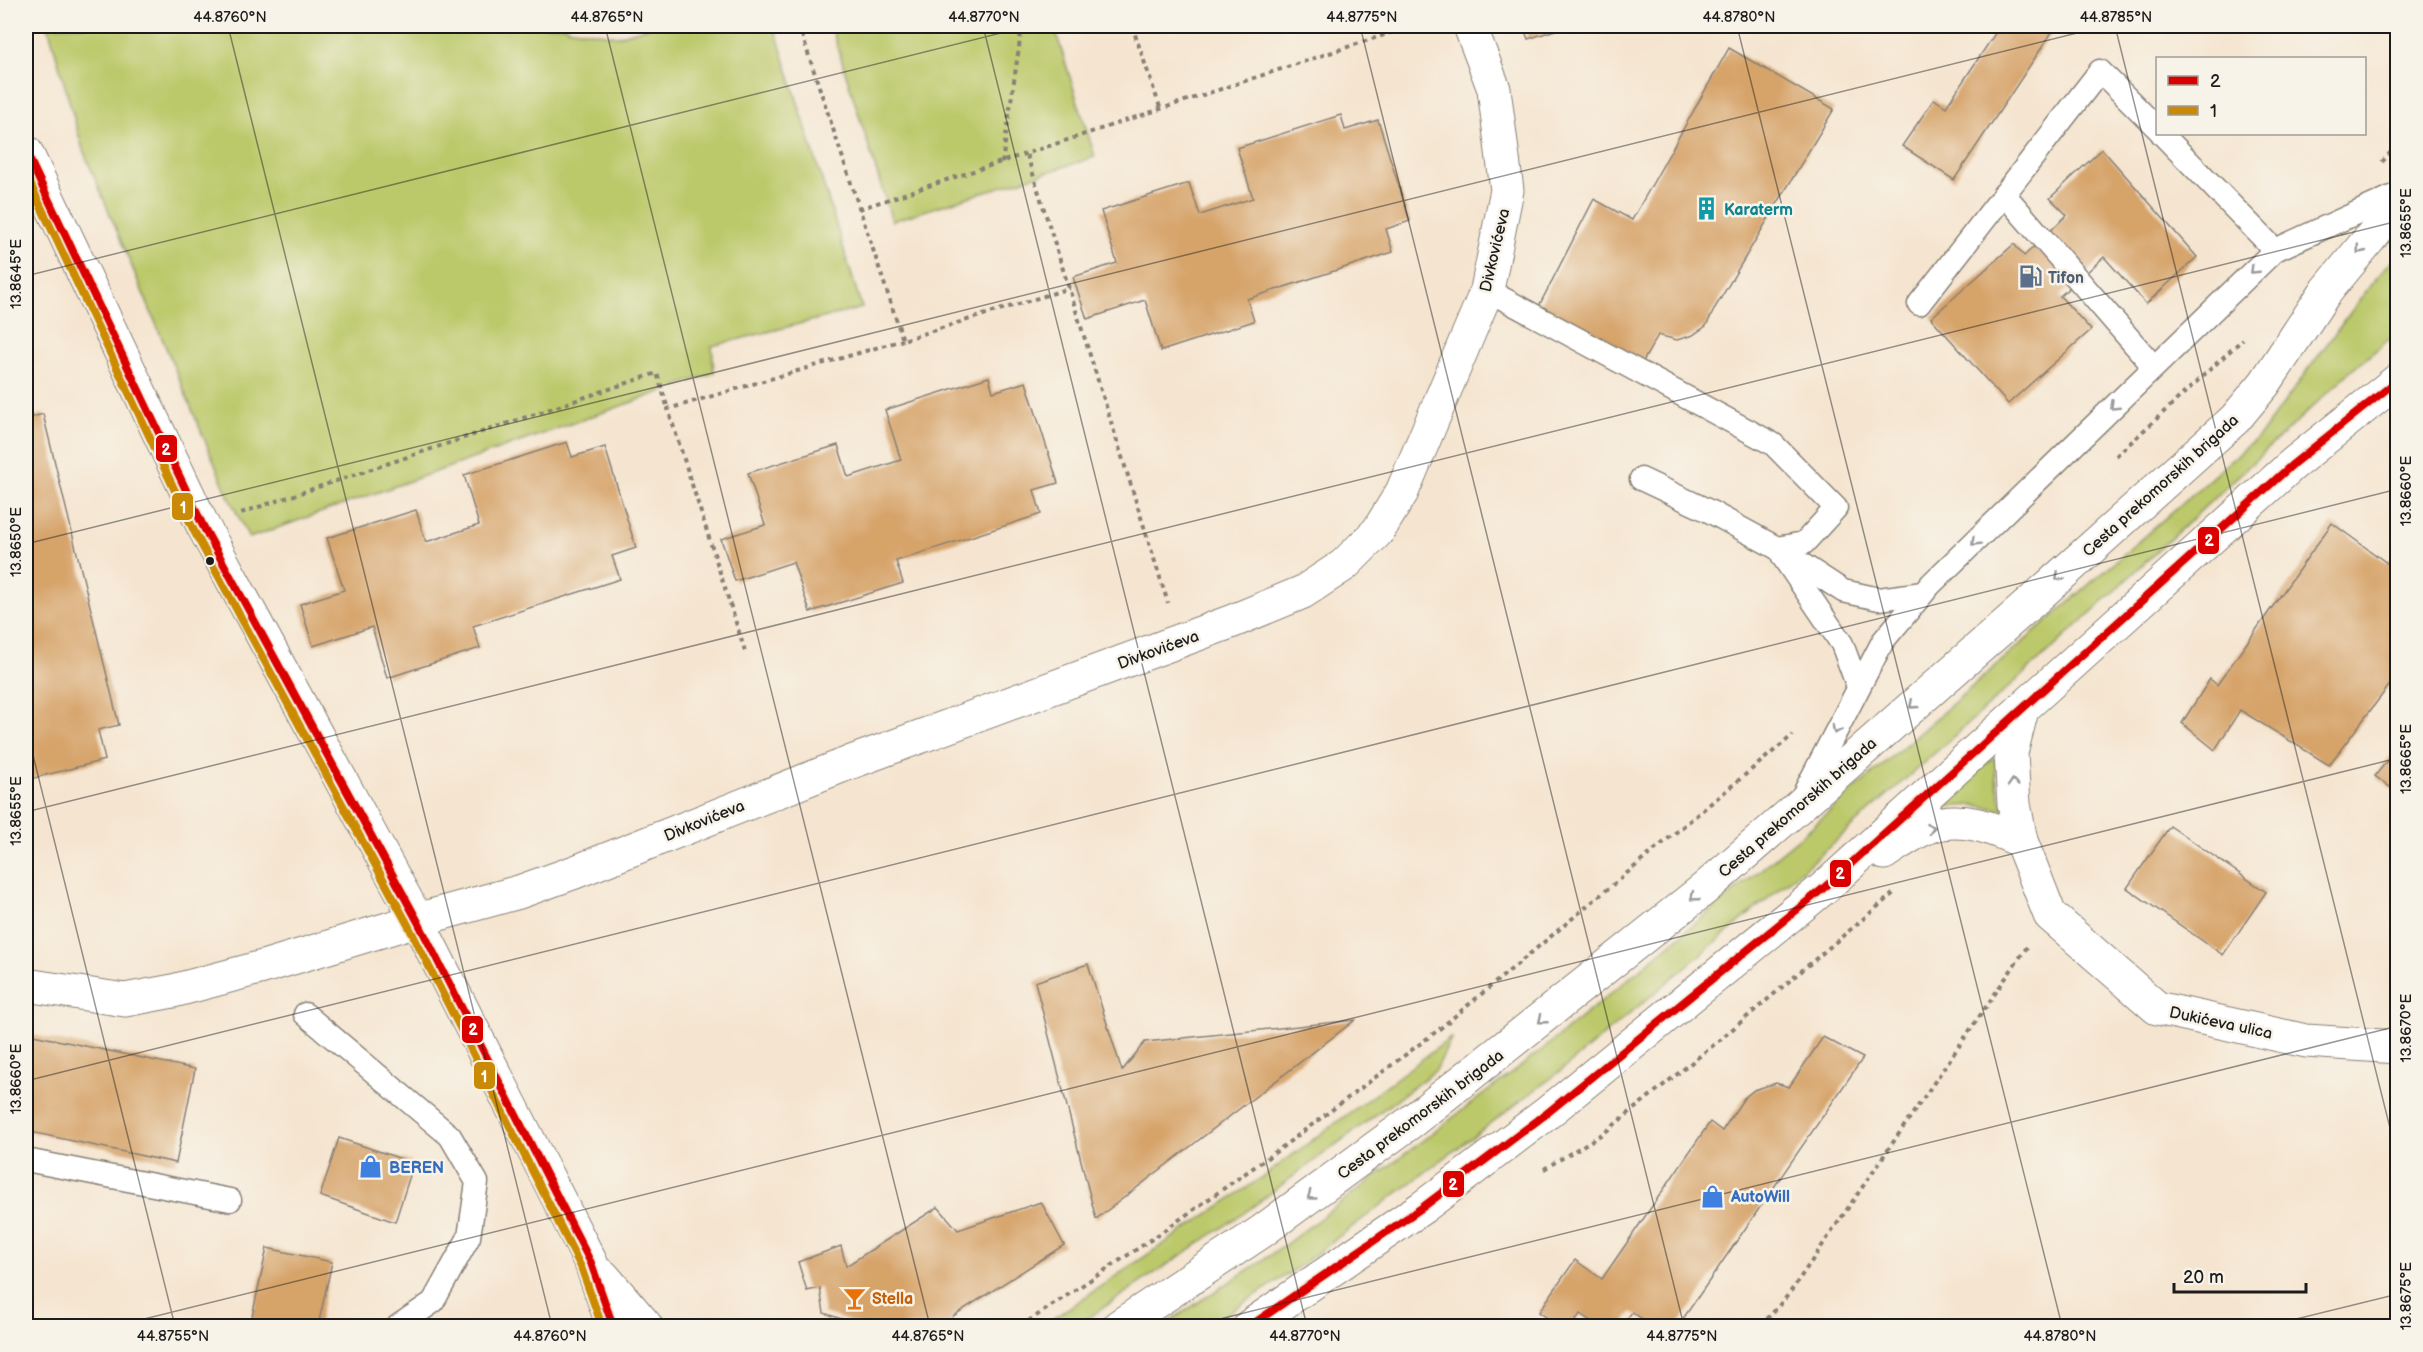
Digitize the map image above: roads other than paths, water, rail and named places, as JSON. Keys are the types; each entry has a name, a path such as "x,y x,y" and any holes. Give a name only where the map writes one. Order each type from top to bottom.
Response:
{"street":[{"name":"Divkovićeva","path":"26,985 125,999 173,991 519,892 828,771 1304,592 1344,565 1378,531 1402,492 1420,454 1487,290 1507,190 1494,89 1470,26"},
{"path":"26,152 203,526 417,920 591,1263 613,1326"},
{"name":"Cesta prekomorskih brigada","path":"1119,1326 1262,1232 1412,1121 1704,889 1797,808 2235,419 2265,383 2324,294 2397,204"},
{"path":"1250,1326 1424,1206 1546,1114 1825,887 2293,464 2397,380"},
{"name":"Dukićeva ulica","path":"2022,710 2011,753 2014,804 2021,841 2050,915 2157,1008 2306,1041 2397,1047"},
{"path":"1825,887 1929,826 1960,822 1987,826 2021,841"},
{"path":"591,1263 646,1326"}],"lane":[{"path":"1918,304 2100,71 2156,128"},
{"path":"2163,135 2276,250"},
{"path":"2004,194 2154,367"},
{"path":"1797,808 1883,641 1923,593 2276,250 2397,194"},
{"path":"1487,290 1773,444 1836,508 1804,543 1777,548"},
{"path":"1641,479 1709,511 1777,548 1843,591 1879,599 1923,593"},
{"path":"1777,548 1842,645 1858,687"},
{"path":"305,1014 450,1136 477,1182 470,1237 433,1302 398,1326"},
{"path":"26,1160 230,1200"}],"place":[{"name":"Karaterm","path":"1706,209"},
{"name":"Tifon","path":"2030,277"},
{"name":"BEREN","path":"371,1167"},
{"name":"AutoWill","path":"1713,1196"},
{"name":"Stella","path":"854,1298"}]}
